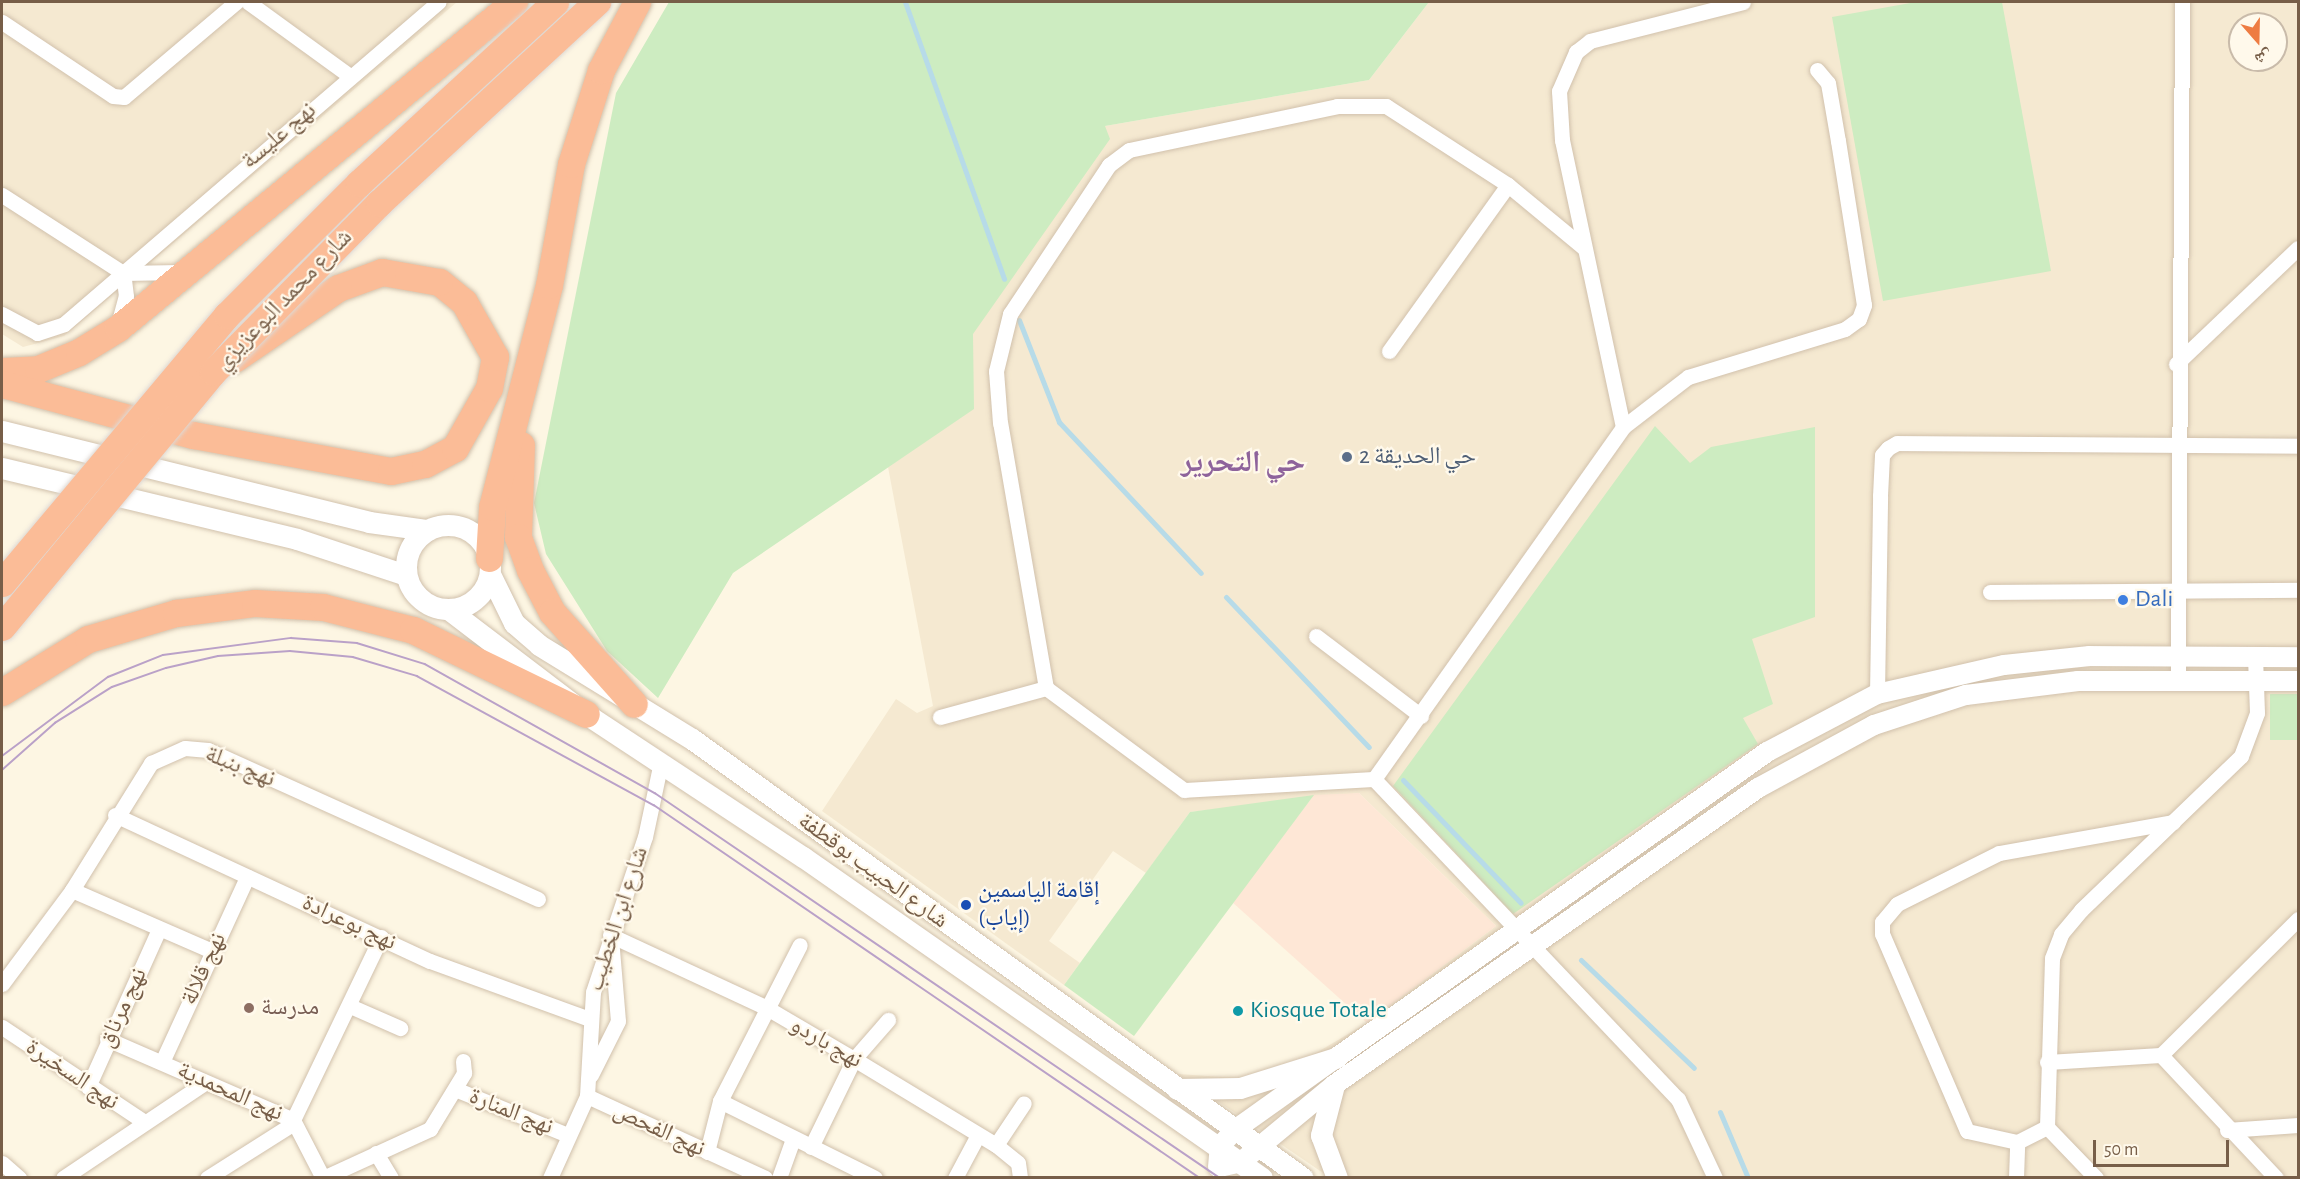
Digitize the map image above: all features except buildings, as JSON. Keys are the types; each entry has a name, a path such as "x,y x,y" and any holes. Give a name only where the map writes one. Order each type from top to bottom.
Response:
{"highway":[{"path":"2,371 38,369 79,352 118,328 184,271 514,2"},
{"name":"شارع محمد البوعزيزي","path":"2,583 227,315 359,183 555,2"},
{"name":"شارع محمد البوعزيزي","path":"2,627 213,372 379,203 597,2"},
{"path":"490,566 492,507 531,356 571,164 601,70 637,2"},
{"path":"2,384 213,440 391,471 425,464 455,448 489,388 495,357 470,309 438,282 382,272 338,288 213,372"},
{"path":"531,356 516,489 518,537 552,612 634,704"},
{"path":"2,692 88,639 176,613 255,603 323,607 413,630 586,714"}],"main road":[{"path":"2,431 369,522 427,530 466,528 477,535 490,566 479,595 448,609 421,599 406,575 409,549 427,530"},
{"path":"2,468 297,539 406,575"},
{"name":"شارع الحبيب بوقطفة","path":"490,566 514,623 539,645 692,739 1303,1178"},
{"name":"شارع الحبيب بوقطفة","path":"448,609 586,714 661,762 1220,1146 1262,1178"},
{"path":"1175,1088 1240,1088 1336,1058"},
{"path":"1334,1085 1321,1136 1337,1178"}],"street":[{"path":"2,22 113,96 135,93 236,2"},
{"path":"248,2 350,76"},
{"name":"نهج عليسة","path":"2,314 37,333 50,332 438,2"},
{"path":"1623,427 1562,140 1559,91 1576,52 1611,32 1743,2"},
{"path":"2178,681 2181,591 2176,364 2182,2"},
{"path":"1583,247 1508,185 1386,106 1365,103 1149,143 1109,165 1010,314 996,371 1046,687 1184,790 1374,779 1421,716 1623,427 1688,377 1845,329 1859,319 1864,305 1838,141 1827,83 1817,70"},
{"path":"1389,351 1508,185"},
{"path":"2,195 122,271 154,276 184,271"},
{"path":"2176,364 2298,248"},
{"path":"118,328 126,296 122,271"},
{"path":"1877,694 1880,496 1882,455 1888,447 2176,445 2298,447"},
{"path":"1990,592 2298,590"},
{"path":"1316,636 1421,716"},
{"path":"1213,1172 1220,1146 1236,1129 1767,752 1877,694 2004,665 2179,653 2298,657"},
{"path":"2096,1178 2047,1127 2047,1062 2052,958 2061,934 2241,756 2257,713 2255,656"},
{"path":"1213,1172 1241,1162 1334,1085 1758,788 1874,725 1966,695 2078,681 2298,681"},
{"path":"940,717 1046,687"},
{"name":"نهج بنبلة","path":"2,984 72,890 115,815 152,763 185,748 208,750 538,899"},
{"name":"شارع ابن الخطيب","path":"550,1178 587,1096 589,1019 610,935 645,837 661,762"},
{"path":"1374,779 1528,947 1678,1099 1715,1178"},
{"name":"نهج بوعرادة","path":"115,815 247,877 502,990 589,1019"},
{"path":"2047,1127 2017,1142 1974,1135 1959,1120 1882,934 1882,922 1897,904 1999,853 2173,822"},
{"name":"نهج قلالة","path":"162,1062 247,877"},
{"path":"72,890 159,930 212,951"},
{"path":"2047,1062 2161,1055 2298,919"},
{"name":"نهج مرناق","path":"88,1088 107,1039 159,930"},
{"path":"588,1080 618,1021 610,935"},
{"name":"نهج باردو","path":"610,935 767,1008 854,1059 996,1145 1018,1163 1020,1178"},
{"path":"207,1178 293,1121 350,1006 381,937"},
{"path":"707,1152 720,1101 800,945"},
{"path":"350,1006 400,1028"},
{"path":"811,1147 854,1059 888,1020"},
{"name":"نهج السخيرة","path":"2,1027 88,1088 143,1121"},
{"name":"نهج المحمدية","path":"107,1039 162,1062 203,1084 293,1121 323,1178"},
{"path":"2161,1055 2227,1131 2276,1178"},
{"path":"323,1178 430,1129 464,1073 463,1061"},
{"path":"63,1178 143,1121 203,1084"},
{"name":"نهج المنارة","path":"455,1089 568,1135"},
{"name":"نهج الفحص","path":"587,1096 765,1178"},
{"path":"720,1101 875,1178"},
{"path":"996,1145 1024,1103"},
{"path":"2227,1131 2298,1125"},
{"path":"955,1178 978,1136"},
{"path":"779,1178 793,1139"},
{"path":"2016,1178 2017,1142"},
{"path":"376,1153 391,1178"},
{"path":"2,1163 19,1178"}],"shaded area":[{"path":"2,2 457,2 64,336 23,347 2,334"},
{"path":"1429,2 2298,2 2298,1177 1329,1177 1178,1074 1252,1079 1304,1060 1367,1023 1496,926 1359,793 1190,812 1146,873 1113,851 1049,941 1080,963 1064,985 822,811 896,699 917,713 933,706 888,467 973,409 972,334 1105,126 1369,80"},
{"path":"1359,793 1496,926 1367,1023 1232,902 1314,795"}],"green space":[{"path":"669,2 1429,2 1369,80 1105,126 1110,139 973,334 974,409 733,573 658,698 607,651 546,554 534,503 616,93"},
{"path":"1916,2 2002,2 2051,271 1883,301 1832,17"},
{"path":"1655,426 1690,463 1711,447 1815,427 1815,617 1752,639 1773,704 1743,718 1758,744 1513,914 1393,786"},
{"path":"2270,694 2298,694 2298,740 2270,740"},
{"path":"1314,795 1134,1036 1064,985 1190,812"}],"waterway":[{"path":"905,2 1004,279"},
{"path":"1019,320 1059,422 1201,573"},
{"path":"1226,597 1369,747"},
{"path":"1403,780 1521,903"},
{"path":"1581,960 1694,1068"},
{"path":"1720,1112 1748,1178"}],"tram line":[{"path":"2,756 108,677 163,655 291,638 357,643 425,664 655,793 1220,1178"},
{"path":"2,770 55,723 112,687 166,668 218,656 290,651 353,657 417,676 654,805 1200,1178"}],"place":[{"name":"حي الحديقة 2","path":"1347,457"},
{"name":"Dali","path":"2123,600"},
{"name":"إقامة الياسمين (إياب)","path":"966,905"},
{"name":"مدرسة","path":"249,1008"},
{"name":"Kiosque Totale","path":"1238,1011"}],"district":[{"name":"حي التحرير","path":"1243,462"}]}
